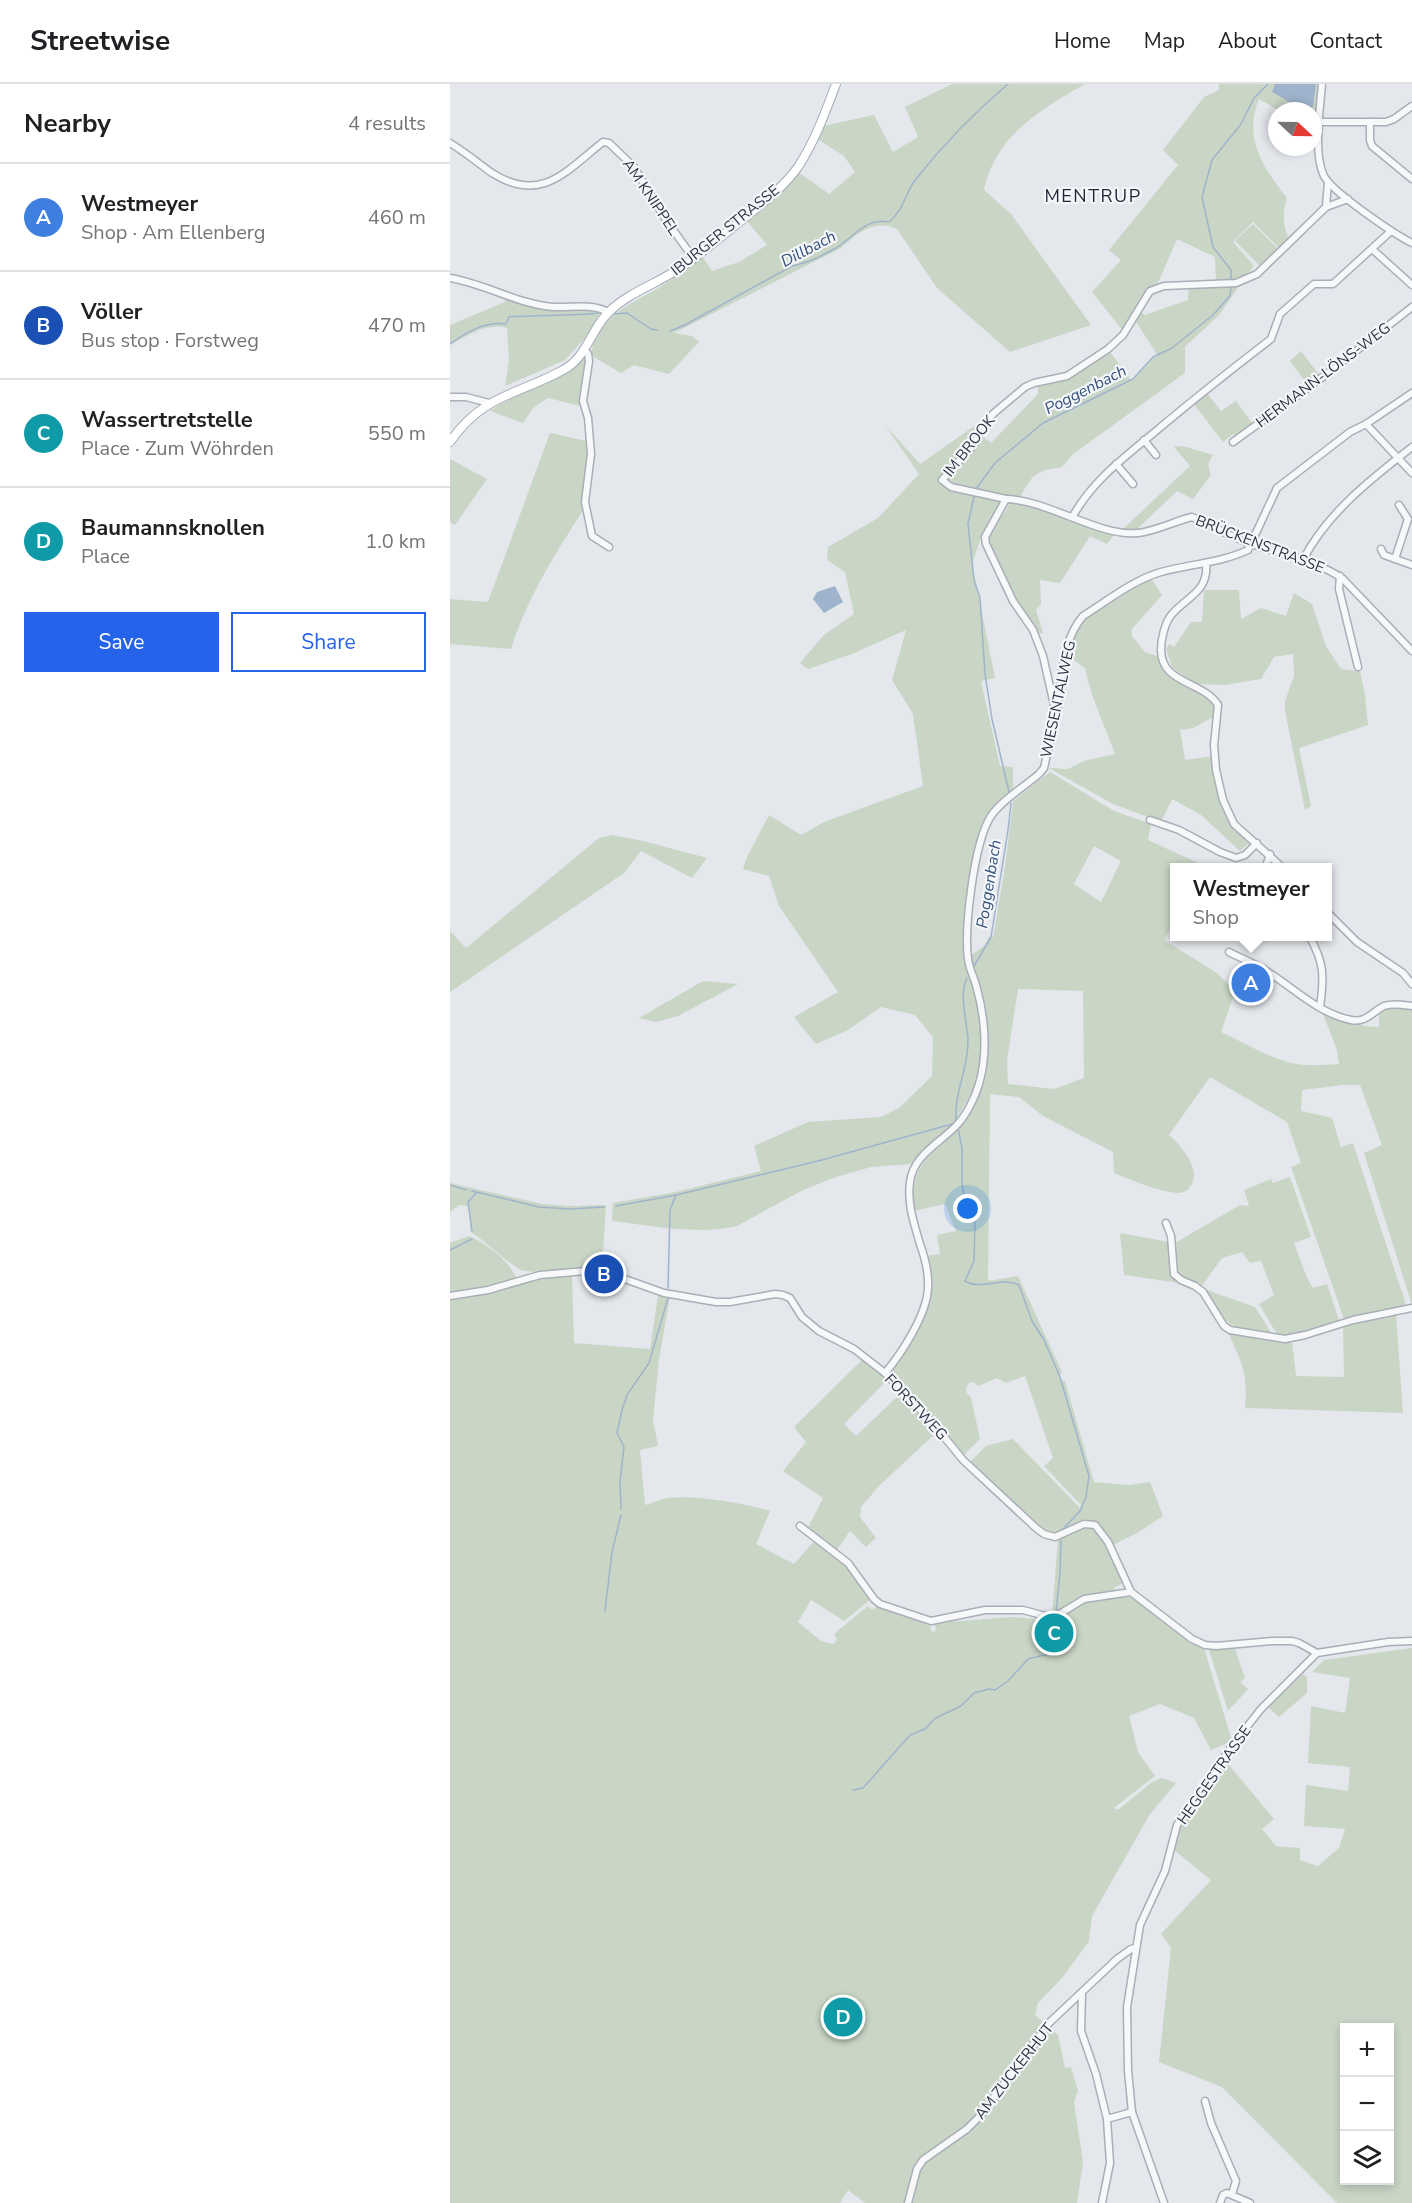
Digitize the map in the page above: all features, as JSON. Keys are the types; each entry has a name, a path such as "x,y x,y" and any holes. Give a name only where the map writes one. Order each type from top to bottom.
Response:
{"main road":[{"name":"IBURGER STRASSE","path":"450,442 470,417 489,403 564,370 585,350 608,312 621,301 658,282 694,259 775,192 796,168 820,124 836,84"}],"street":[{"path":"1321,102 1322,84"},
{"path":"1322,122 1386,122 1412,106"},
{"path":"1370,122 1372,146 1412,179"},
{"name":"AM KNIPPEL","path":"450,143 502,179 529,187 545,183 562,174 603,142 609,143 634,167 666,220 694,259"},
{"path":"1320,156 1320,164 1328,182 1390,232 1412,243"},
{"path":"1326,207 1328,182"},
{"name":"IM BROOK","path":"1006,499 951,487 942,480 970,448 994,413 1025,387 1066,376 1096,357 1123,335 1150,291 1164,286 1236,283 1257,273 1326,207 1348,199"},
{"path":"1073,516 1098,480 1185,406 1271,339 1280,314 1314,284 1333,285 1390,232"},
{"path":"1372,249 1412,285"},
{"path":"450,278 465,280 535,305 595,306 608,312"},
{"name":"HERMANN-LÖNS-WEG","path":"1233,442 1324,376 1412,307"},
{"path":"585,350 589,361 583,401 588,418 591,454 585,502 592,536 609,547"},
{"path":"1251,544 1277,488 1350,432 1412,393"},
{"path":"450,397 466,397 489,403"},
{"path":"1366,424 1412,473"},
{"path":"1144,440 1156,455"},
{"path":"1303,560 1322,529 1352,499 1412,447"},
{"path":"1116,464 1133,484"},
{"path":"1006,499 985,537 986,544 1010,594 1033,630 1043,656 1056,712"},
{"name":"BRÜCKENSTRASSE","path":"1006,499 1025,502 1126,533 1139,533 1192,517 1251,544 1303,560 1340,576 1412,651"},
{"path":"1395,559 1408,519 1399,505"},
{"name":"WIESENTALWEG","path":"885,1372 909,1338 921,1314 928,1292 926,1262 909,1208 910,1178 922,1156 957,1125 977,1092 983,1060 984,1020 968,959 969,909 976,861 984,831 1000,806 1044,768 1069,640 1076,624 1083,616 1146,577 1235,556 1248,550 1251,544"},
{"path":"1381,549 1383,555 1412,565"},
{"path":"1206,563 1208,575 1203,586 1170,616 1164,630 1161,650 1163,660 1167,670 1176,678 1208,693 1218,705 1214,744 1216,770 1223,800 1234,824 1279,863"},
{"name":"BRÜCKENSTRASSE","path":"1340,576 1339,589 1358,667"},
{"path":"1150,820 1179,830 1236,858 1245,855 1257,843"},
{"path":"1267,863 1270,854"},
{"path":"1332,917 1357,942 1403,973 1412,984"},
{"path":"1312,941 1319,954 1323,983 1320,1007"},
{"path":"1229,952 1263,969 1320,1007 1352,1020 1364,1020 1385,1006 1397,1004 1412,1006"},
{"path":"1166,1223 1171,1236 1174,1274 1203,1292 1224,1326 1230,1330 1285,1339 1353,1320 1412,1308"},
{"name":"FORSTWEG","path":"450,1296 488,1290 540,1275 586,1271 605,1272 664,1293 716,1302 783,1294 790,1298 810,1325 854,1349 885,1372 932,1422 963,1460 1044,1534 1055,1536 1084,1524 1098,1527 1108,1542 1131,1592 1180,1632 1205,1645 1292,1641 1317,1653"},
{"path":"800,1526 848,1563 880,1604 931,1621 985,1610 1023,1611 1053,1618 1084,1599 1131,1592"},
{"path":"1317,1653 1388,1642 1412,1641"},
{"name":"HEGGESTRASSE","path":"1164,2203 1132,2112 1128,2049 1129,1989 1140,1925 1165,1871 1177,1825 1182,1815 1262,1708 1317,1653"},
{"name":"AM ZUCKERHUT","path":"908,2203 917,2169 923,2160 968,2129 1041,2032 1118,1959 1135,1948"},
{"path":"1082,1994 1081,2031 1096,2074 1107,2119 1110,2163 1102,2203"},
{"path":"1205,2101 1211,2123 1236,2181 1232,2194"},
{"path":"1107,2119 1132,2112"},
{"path":"1220,2203 1222,2195 1232,2194 1250,2203"}],"green space":[{"path":"952,84 1085,84 1037,114 1009,139 998,154 984,190 1011,214 1091,325 1010,352 937,288 897,229 889,226 874,226 860,232 841,248 674,333 692,336 699,342 669,374 634,365 621,373 592,356 594,343 606,322 616,313 671,280 702,256 712,271 739,262 767,245 746,220 798,172 829,194 855,172 844,156 817,139 823,126 874,115 893,152 918,137 905,107"},
{"path":"1219,84 1319,84 1318,102 1268,102 1268,104 1259,99 1255,113 1254,140 1258,152 1263,164 1287,198 1284,219 1289,240 1280,249 1253,222 1233,242 1254,266 1242,277 1216,281 1215,257 1177,239 1157,285 1142,299 1123,331 1092,292 1121,260 1109,250 1178,165 1163,150 1204,97 1219,90"},
{"path":"1253,224 1278,249 1260,266 1235,241"},
{"path":"1239,286 1219,315 1185,347 1185,373 1072,455 1062,467 1045,470 1035,475 1019,499 972,490 948,479 982,436 991,443 1038,394 1038,385 1068,379 1110,352 1132,381 1153,358 1158,356 1135,320 1139,312 1145,315 1188,300 1189,288"},
{"path":"506,298 534,308 601,311 585,338 565,360 505,386 509,360 507,328 485,328 450,345 450,325 505,302"},
{"path":"1301,351 1319,375 1307,384 1290,361"},
{"path":"585,355 586,367 581,406 548,398 533,408 523,423 490,411 502,403 553,380"},
{"path":"1207,393 1221,411 1236,401 1252,423 1238,436 1233,434 1223,442 1193,403"},
{"path":"983,420 968,446 939,479 949,489 1001,501 1001,505 981,538 972,563 995,678 981,681 1000,766 1013,767 1013,792 990,813 966,909 971,955 984,946 989,937 993,937 1013,801 1050,772 1114,811 1151,824 1148,840 1198,863 1170,863 1170,930 1164,940 1217,973 1235,991 1221,1032 1286,1062 1307,1065 1339,1064 1337,1050 1323,1014 1365,1026 1379,1027 1379,1012 1395,1007 1412,1009 1412,1305 1364,1153 1382,1145 1360,1085 1302,1090 1301,1111 1332,1118 1341,1147 1353,1143 1406,1305 1347,1320 1344,1319 1291,1167 1301,1163 1287,1122 1210,1077 1169,1135 1189,1159 1194,1174 1190,1187 1185,1192 1178,1193 1153,1188 1114,1173 1113,1152 1043,1116 1019,1097 990,1094 988,1281 1018,1276 1062,1372 1061,1380 1065,1381 1094,1482 1129,1485 1150,1482 1163,1516 1111,1546 1096,1524 1056,1534 1046,1532 969,1463 986,1446 1013,1439 1080,1508 1081,1505 1044,1466 1053,1458 1025,1376 1006,1383 997,1378 978,1386 973,1382 969,1383 966,1389 967,1394 971,1397 980,1439 963,1456 935,1420 890,1373 916,1332 930,1299 932,1281 927,1256 940,1254 937,1235 956,1231 945,1204 914,1211 913,1190 918,1171 928,1156 962,1124 982,1088 976,1086 951,1127 912,1164 871,1167 836,1177 803,1190 737,1226 722,1229 690,1230 612,1221 613,1203 676,1192 761,1171 754,1146 808,1122 881,1117 899,1108 932,1076 933,1037 915,1015 881,1007 848,1030 816,1044 794,1017 838,992 779,906 769,876 743,869 769,815 801,835 824,822 923,786 913,714 892,680 906,630 852,654 808,669 800,663 824,635 854,614 845,572 827,560 828,547 878,518 919,474 885,425 920,464","holes":["1094,846 1121,861 1101,902 1074,884","1018,989 1083,991 1084,1078 1054,1089 1008,1084 1007,1060"]},
{"path":"550,433 587,441 588,454 582,503 584,509 533,594 511,649 450,644 450,599 488,602"},
{"path":"1183,446 1213,455 1209,464 1211,475 1193,499 1177,491 1135,531 1123,529 1190,466 1174,447"},
{"path":"450,459 487,479 455,525 450,522"},
{"path":"1011,502 1116,532 1107,544 1090,536 1060,583 1040,580 1041,604 1036,610 1043,633 1037,634 1015,599 989,546 989,537"},
{"path":"1151,578 1162,595 1132,629 1132,636 1145,652 1157,656 1170,676 1212,700 1216,706 1217,715 1193,728 1180,730 1185,760 1214,756 1220,800 1250,842 1240,851 1201,815 1172,799 1161,822 1113,804 1049,768 1068,769 1084,761 1115,754 1094,701 1085,668 1069,657 1071,646 1074,636 1086,618"},
{"path":"1204,590 1239,590 1241,619 1261,608 1286,616 1294,593 1312,604 1326,646 1341,669 1360,671 1368,725 1299,748 1311,806 1305,810 1285,711 1285,701 1294,676 1293,654 1274,657 1261,679 1225,685 1195,684 1172,667 1166,649 1169,644 1174,647 1191,622 1202,622"},
{"path":"612,835 707,858 692,878 641,851 624,873 450,992 450,931 466,948 599,838"},
{"path":"703,981 738,984 678,1016 656,1022 639,1018"},
{"path":"1290,1177 1311,1237 1294,1243 1313,1288 1327,1284 1339,1320 1337,1323 1286,1337 1278,1336 1259,1304 1274,1295 1261,1261 1250,1263 1242,1252 1222,1258 1201,1287 1183,1279 1176,1272 1175,1243 1240,1205 1249,1206 1244,1190 1271,1179 1273,1183"},
{"path":"450,1183 542,1204 606,1205 602,1267 546,1272 519,1269 471,1232 468,1206 459,1205 450,1212"},
{"path":"1120,1233 1169,1242 1172,1275 1180,1283 1124,1275"},
{"path":"469,1236 499,1255 511,1268 518,1283 536,1278 572,1275 574,1343 650,1349 658,1295 670,1297 659,1359 653,1420 658,1446 640,1450 645,1505 662,1499 680,1497 733,1503 770,1511 756,1544 794,1564 815,1540 847,1564 871,1597 870,1600 844,1621 811,1600 798,1622 821,1641 834,1644 837,1639 834,1634 868,1606 872,1610 878,1606 929,1625 932,1632 936,1631 935,1623 1013,1617 1055,1621 1077,1606 1090,1601 1126,1596 1139,1601 1191,1644 1204,1648 1232,1741 1211,1750 1194,1718 1160,1704 1129,1716 1138,1752 1155,1776 1114,1808 1118,1810 1152,1782 1162,1778 1176,1783 1150,1814 1092,1916 1089,1941 1062,1978 1038,2003 1035,2015 1058,2035 1065,2068 1071,2067 1078,2091 1074,2102 1083,2162 1077,2203 865,2203 848,2190 840,2203 450,2203 450,1243"},
{"path":"1204,1289 1255,1307 1272,1334 1236,1327 1224,1318"},
{"path":"1396,1313 1403,1413 1245,1408 1246,1385 1243,1368 1228,1332 1286,1342 1292,1341 1296,1376 1344,1377 1343,1325"},
{"path":"864,1358 888,1379 844,1424 856,1436 901,1393 938,1431 879,1486 861,1507 860,1517 876,1538 866,1547 850,1531 836,1551 807,1530 823,1498 783,1471 806,1442 794,1427"},
{"path":"1092,1527 1102,1536 1123,1583 1114,1588 1115,1592 1075,1600 1052,1615 1058,1540 1083,1528"},
{"path":"1234,1646 1245,1678 1240,1682 1248,1689 1228,1711 1208,1647"},
{"path":"1412,1648 1412,2203 1337,2203 1222,2087 1159,2062 1171,1948 1161,1934 1211,1880 1174,1850 1182,1822 1225,1760 1274,1819 1262,1829 1276,1846 1300,1848 1300,1860 1318,1866 1339,1848 1345,1829 1304,1826 1306,1785 1348,1791 1350,1767 1308,1763 1311,1706 1345,1713 1350,1678 1312,1672 1324,1660"},
{"path":"1303,1674 1307,1677 1307,1693 1279,1717 1268,1707"}],"water":[{"path":"1275,84 1316,84 1314,102 1290,102 1272,92"},
{"path":"835,586 843,602 824,613 813,599 817,592"}],"waterway":[{"name":"Dillbach","path":"670,331 792,266 831,251 867,225 881,221 889,222 898,212 916,179 937,154 1008,84"},
{"name":"Poggenbach","path":"1231,280 1231,270 1213,247 1202,197 1212,160 1241,124 1254,98 1268,84"},
{"name":"Poggenbach","path":"976,489 995,463 1043,423 1133,379 1153,357 1172,348 1213,315 1230,296 1231,288"},
{"name":"Dillbach","path":"450,344 484,326 506,324 509,317 599,313"},
{"name":"Dillbach","path":"612,314 627,313 651,329 657,330"},
{"name":"Poggenbach","path":"974,497 968,524 974,580 980,598 985,674 992,719 1009,792"},
{"name":"Poggenbach","path":"974,966 991,937 1011,803"},
{"path":"956,1121 957,1100 968,1042 963,1001 967,978"},
{"path":"616,1206 676,1195 818,1161 956,1123"},
{"path":"958,1128 962,1148 962,1184 966,1205 973,1215 975,1224 974,1261 965,1281 978,1285 1006,1282 1019,1285 1032,1321 1044,1340 1060,1377 1089,1476 1086,1497 1080,1511 1062,1530"},
{"path":"450,1185 466,1190"},
{"path":"472,1191 539,1207 571,1209 604,1207"},
{"path":"472,1231 468,1202 476,1193"},
{"path":"668,1288 670,1210 676,1195"},
{"path":"450,1250 472,1239"},
{"path":"621,1509 620,1482 624,1447 617,1433 622,1410 627,1395 649,1363 668,1298"},
{"path":"605,1611 612,1552 621,1515"},
{"path":"1056,1612 1061,1540"},
{"path":"853,1790 863,1788 910,1735 925,1729 934,1719 961,1706 974,1693 989,1689 995,1690 1008,1681 1028,1659 1049,1654 1056,1645 1058,1621"}],"place":[{"name":"Westmeyer","path":"1251,983"},
{"name":"Völler","path":"604,1274"},
{"name":"Wassertretstelle","path":"1054,1633"},
{"name":"Baumannsknollen","path":"843,2017"}],"district":[{"name":"MENTRUP","path":"1093,196"}]}
